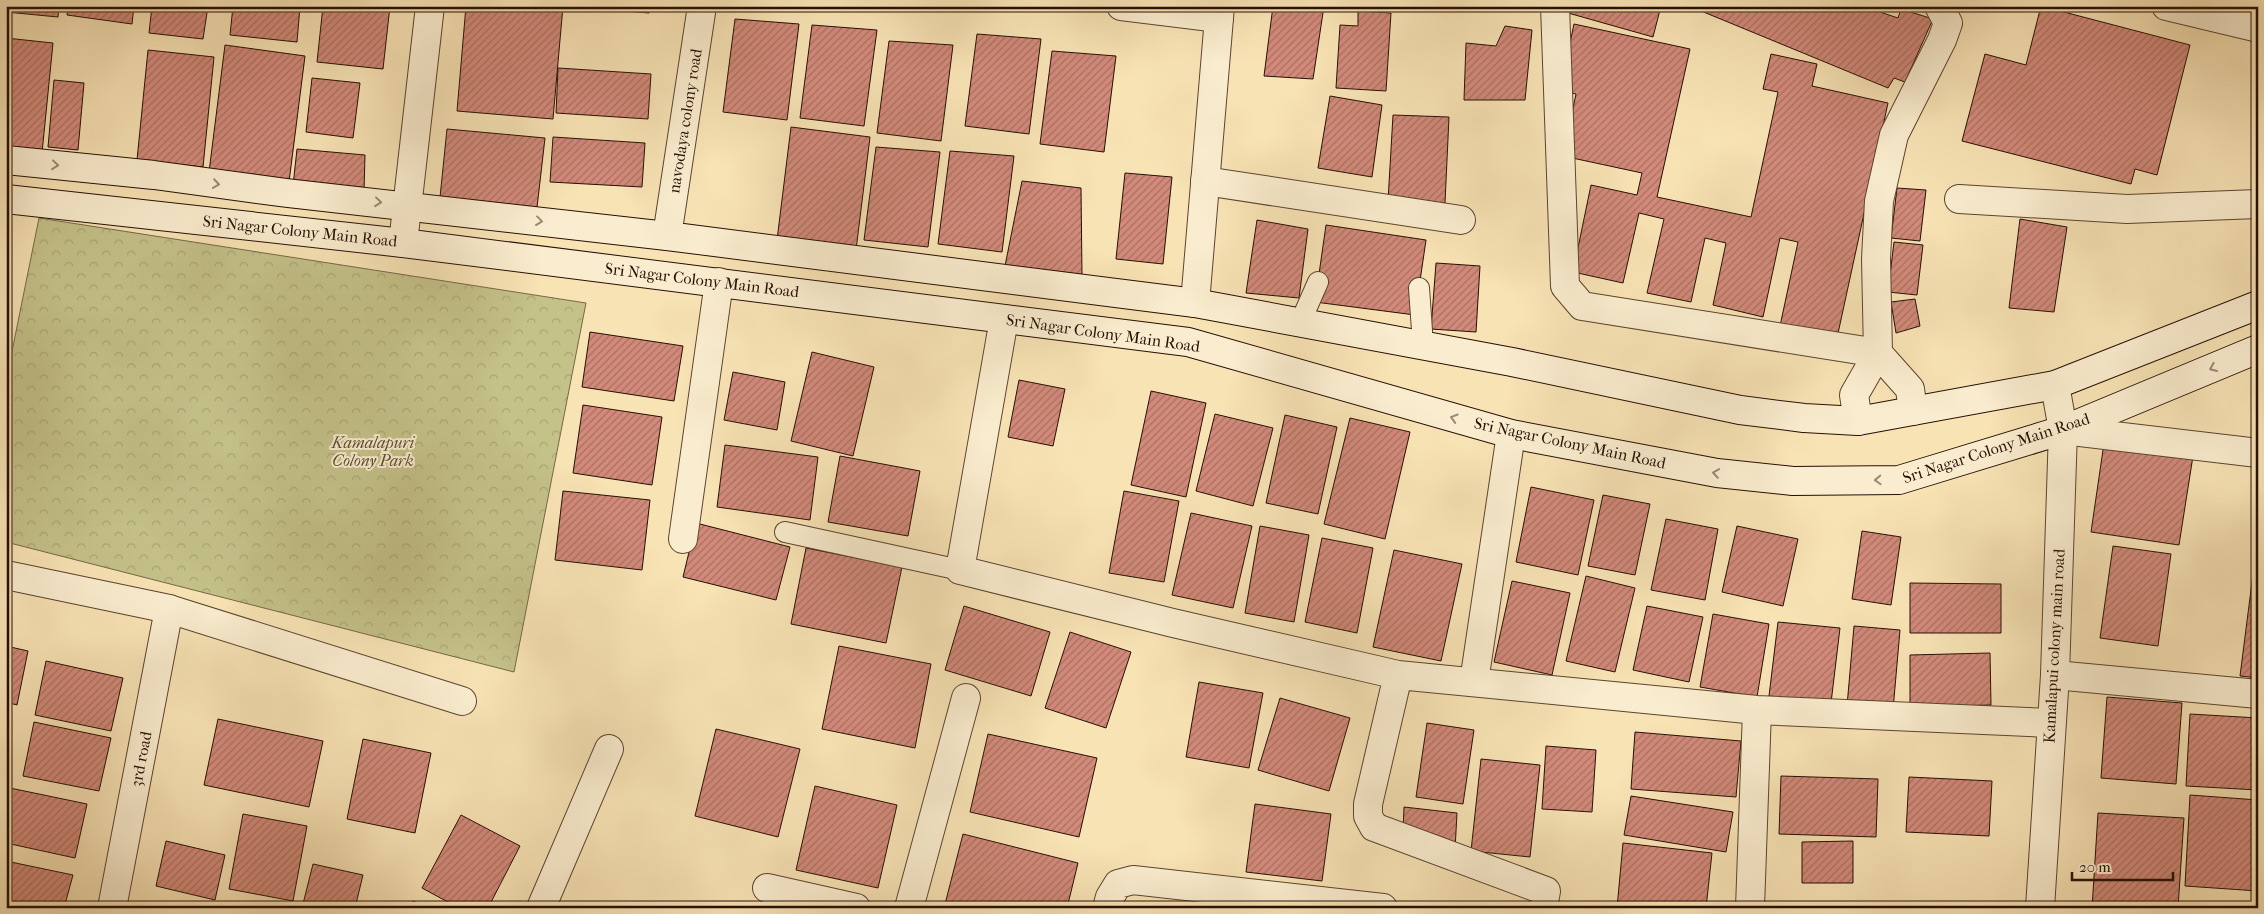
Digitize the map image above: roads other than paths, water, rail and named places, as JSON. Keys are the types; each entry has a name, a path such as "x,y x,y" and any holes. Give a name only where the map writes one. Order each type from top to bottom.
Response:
{"street":[{"path":"403,243 430,6"},
{"name":"navodaya colony road","path":"667,236 702,6"},
{"path":"1121,6 1219,12 1195,304"},
{"path":"1555,6 1565,286 1578,302 1582,306 1878,353 1910,389 1913,411"},
{"path":"1858,421 1854,395 1878,353 1876,259 1879,201 1894,135 1942,40 1948,23 1939,6"},
{"path":"2166,6 2258,28"},
{"path":"6,160 667,236 1195,304 1512,362 1740,410 1804,418 1858,421 2055,385 2258,305"},
{"path":"1205,181 1461,220"},
{"name":"Sri Nagar Colony Main Road","path":"6,199 403,243 1188,342 1510,434 1717,473 1792,481 1899,480 2063,430 2258,349"},
{"path":"1959,199 2127,209 2258,204"},
{"path":"682,539 719,282"},
{"path":"1004,319 960,570 1173,623 1398,675 1757,710 2052,723"},
{"name":"Kamalapui colony main road","path":"2040,908 2055,675 2063,430 2055,385"},
{"path":"2063,430 2258,453"},
{"path":"1474,682 1510,434"},
{"path":"6,575 169,610 462,701"},
{"name":"3rd road","path":"117,906 169,610"},
{"path":"1398,675 1368,804 1368,816 1374,827 1546,891 1543,908"},
{"path":"2055,675 2258,694"},
{"path":"909,908 966,698"},
{"path":"1750,908 1757,710"},
{"path":"541,908 609,749"},
{"path":"1107,908 1110,897 1118,884 1133,880 1383,908"},
{"path":"767,888 856,908"}],"lane":[{"path":"1300,323 1318,282"},
{"path":"1419,288 1423,346"},
{"path":"785,532 960,570"}],"park label":[{"name":"Kamalapuri Colony Park","path":"373,451"}]}
